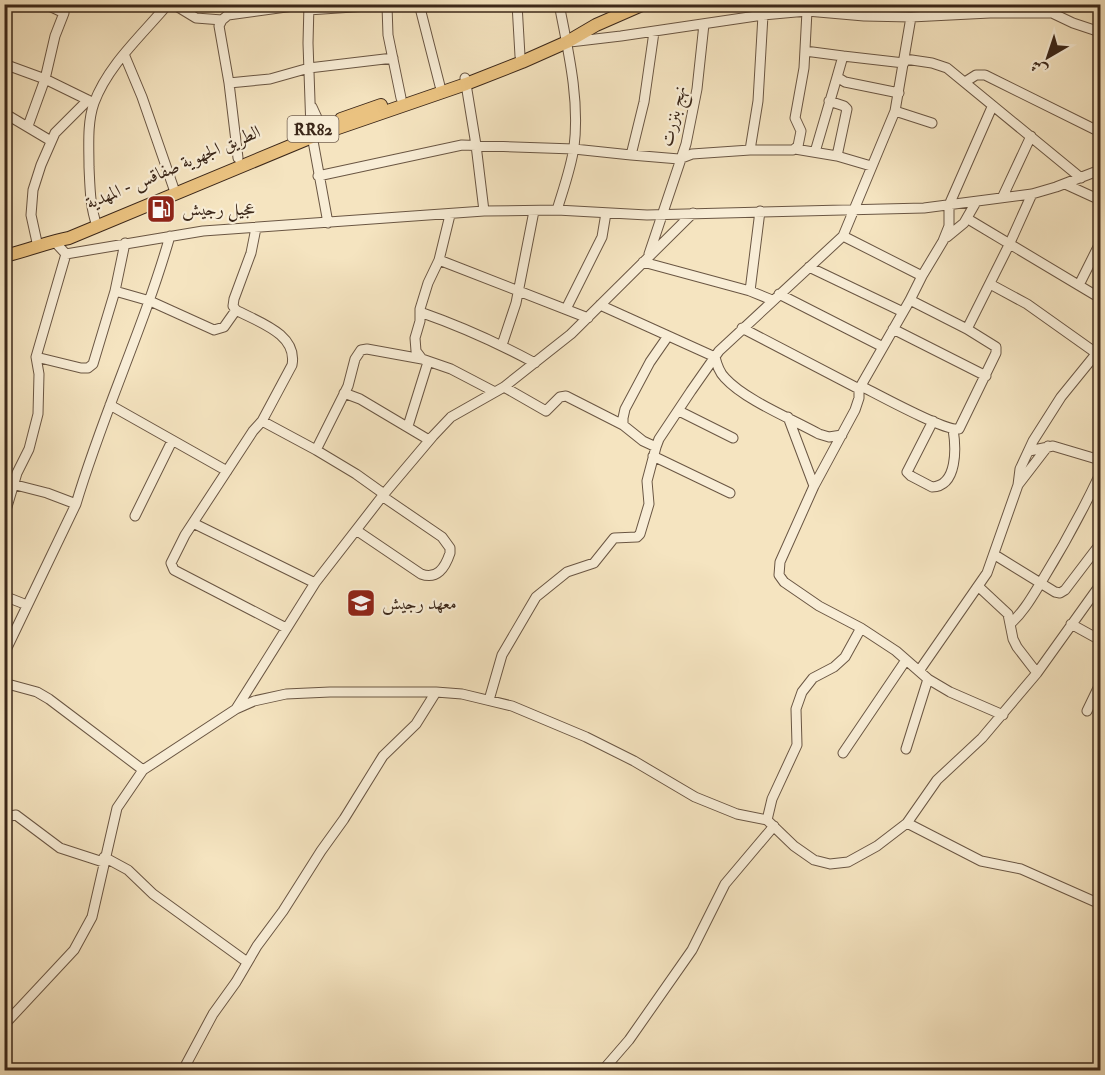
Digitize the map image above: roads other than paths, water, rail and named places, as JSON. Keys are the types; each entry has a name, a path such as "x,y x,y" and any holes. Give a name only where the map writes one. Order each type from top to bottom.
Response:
{"main road":[{"name":"الطريق الجهوية صفاقس - المهدية","path":"174,188 401,98 466,81 644,4"},
{"name":"الطريق الجهوية صفاقس - المهدية","path":"4,256 38,247 66,232 145,201 238,158 466,81 566,39"}],"street":[{"path":"28,126 45,79 55,36 65,9 45,4"},
{"path":"38,247 31,215 32,198 41,165 51,141 60,126 91,102 124,54 168,4"},
{"path":"173,4 196,18 222,20"},
{"path":"238,158 219,26 222,20 228,15 304,6 398,4"},
{"path":"419,4 440,86"},
{"path":"517,4 520,56"},
{"path":"557,210 574,149 574,95 559,4"},
{"path":"489,700 502,655 541,591 567,572 594,563 614,538 635,537 640,534 649,504 647,481 659,439 715,357 742,328 843,236 895,111 904,61 915,16 921,4"},
{"path":"1052,13 1062,4"},
{"path":"304,6 311,105 317,131 318,176 328,223"},
{"path":"387,6 388,35 401,98"},
{"path":"566,39 601,39 812,9 864,16 915,16 1022,8 1052,13 1101,32"},
{"path":"795,149 801,131 795,118 812,9"},
{"path":"618,15 621,36"},
{"path":"750,150 758,101 763,15"},
{"name":"نهج بنزرت","path":"645,260 686,144 697,89 704,24"},
{"path":"596,25 601,39"},
{"path":"632,155 644,102 654,32"},
{"path":"805,51 940,65 965,82 992,107 1081,178"},
{"path":"124,54 174,188"},
{"path":"814,152 843,56"},
{"path":"229,83 270,79 309,68 393,58"},
{"path":"4,64 45,79 91,102"},
{"path":"965,82 976,75 985,75 1101,132"},
{"path":"837,77 845,82 899,93"},
{"path":"466,81 484,211"},
{"path":"829,101 844,106 847,110 837,156"},
{"path":"91,102 89,178 95,222"},
{"path":"992,107 949,205 949,226 943,241 860,388 858,403 814,486 780,562 779,575 784,582 819,606 861,628 928,679 965,700 1003,715"},
{"path":"895,111 932,123"},
{"path":"4,113 51,141"},
{"path":"1004,196 1031,136"},
{"path":"318,176 462,145 574,149 680,159 692,154 795,149 837,156 871,166"},
{"path":"66,254 170,236 484,211 557,210 663,214 924,208 1032,194 1101,170"},
{"path":"1065,184 1101,200"},
{"path":"967,329 1010,245 1032,194"},
{"path":"943,241 968,219 976,202"},
{"path":"502,345 512,319 519,290 534,211"},
{"path":"750,291 760,211"},
{"path":"566,309 602,237 606,213"},
{"path":"236,709 315,583 429,440 451,417 504,387 536,363 588,318 693,213"},
{"path":"408,426 425,360 415,346 420,312 428,283 439,260 450,215"},
{"path":"968,219 1101,298"},
{"path":"256,228 251,254 233,306 236,310 280,334 290,344 292,365 262,421 253,431 193,523 171,567 286,628"},
{"path":"4,654 75,504 92,452 150,301 170,236"},
{"path":"843,236 922,276"},
{"path":"54,240 66,254"},
{"path":"36,357 81,368 88,368 93,364 115,291 125,243"},
{"path":"1079,285 1101,243"},
{"path":"4,517 17,472 29,449 38,414 39,374 36,357 66,254"},
{"path":"439,260 588,318"},
{"path":"645,260 776,297 883,347"},
{"path":"809,267 903,312"},
{"path":"920,671 979,587 995,555 1018,485 1019,472 1039,430 1061,397 1099,351 1027,304 990,284"},
{"path":"115,291 150,301 214,330 224,327 236,310"},
{"path":"742,328 860,388 933,421 959,429 996,354 996,347 967,329 910,300"},
{"path":"600,305 715,357"},
{"path":"420,312 502,345 536,363"},
{"path":"893,329 986,376"},
{"path":"623,426 626,409 650,362 668,336"},
{"path":"316,450 348,386 358,353 363,349 425,360 451,369 495,392"},
{"path":"715,357 718,368 727,380 751,397 822,435 842,435"},
{"path":"504,387 546,411 560,397 566,396 623,426 655,452 730,493"},
{"path":"344,393 360,399 429,440"},
{"path":"110,405 227,471"},
{"path":"678,411 733,438"},
{"path":"788,417 814,486"},
{"path":"262,421 356,474 442,537 448,543 450,553 442,568 434,576 429,577 356,530"},
{"path":"933,421 907,472 933,487 943,484 955,462 953,429"},
{"path":"135,516 172,441"},
{"path":"1018,485 1048,446"},
{"path":"1029,451 1058,446 1101,460"},
{"path":"1010,624 1021,614 1041,582 1101,474"},
{"path":"4,482 47,493 75,504"},
{"path":"193,523 315,583"},
{"path":"995,555 1056,592 1063,591 1101,544"},
{"path":"4,1025 74,950 82,938 92,917 117,808 143,770 236,709 286,694 330,692 436,692 489,700 512,706 586,737 634,760 695,797 717,807 770,823 808,857 822,863 839,864 856,859 907,823 937,780 1003,715 1037,673 1101,585"},
{"path":"979,587 1006,611 1017,647 1037,673"},
{"path":"4,597 27,605"},
{"path":"1071,624 1101,640"},
{"path":"603,1071 629,1040 692,950 725,884 770,823 772,799 797,745 796,709 802,693 813,678 834,667 845,657 861,628"},
{"path":"843,753 906,660"},
{"path":"906,749 928,679"},
{"path":"4,683 37,692 50,699 143,770"},
{"path":"1087,711 1101,684"},
{"path":"183,1071 213,1014 237,982 256,946 344,819 383,756 416,724 436,692"},
{"path":"4,817 16,815 60,848 104,860 128,870 161,901 247,962"},
{"path":"907,823 981,861 1021,869 1101,904"}],"place":[{"name":"عجيل رجيش","path":"161,209"},
{"name":"معهد رجيش","path":"361,603"}]}
